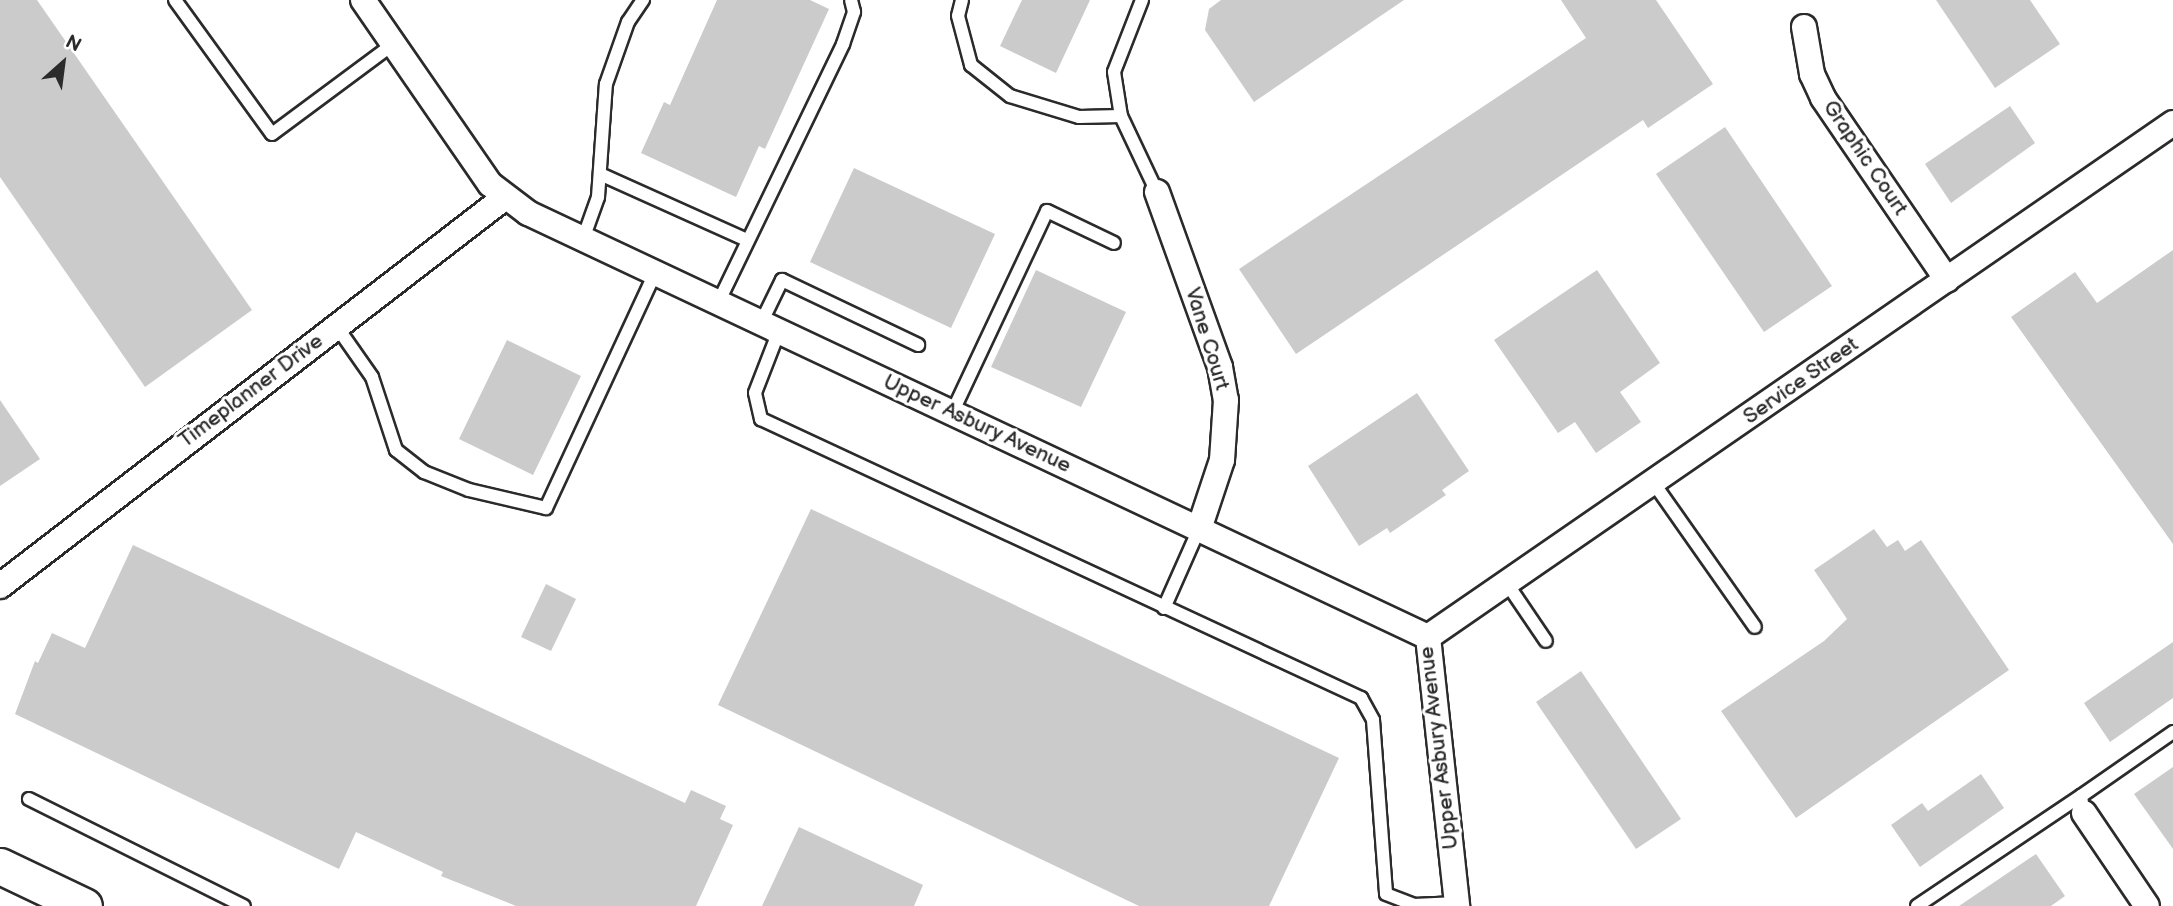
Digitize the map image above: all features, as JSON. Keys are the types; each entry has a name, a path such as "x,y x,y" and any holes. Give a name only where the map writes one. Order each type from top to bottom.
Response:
{"main road":[{"path":"0,866 84,906"}],"street":[{"name":"Upper Asbury Avenue","path":"363,0 504,198 654,273 1428,637 1457,905"},
{"name":"Graphic Court","path":"1804,27 1812,74 1824,98 1947,280"},
{"name":"Service Street","path":"1428,637 2173,123"},
{"name":"Vane Court","path":"1157,191 1220,367 1226,400 1222,460 1199,528"},
{"name":"Timeplanner Drive","path":"0,586 504,198"},
{"path":"2083,804 2147,906"}],"lane":[{"path":"175,0 272,134 393,44"},
{"path":"583,239 598,197 606,83 628,22 643,0"},
{"path":"718,303 747,240 793,155 843,44 854,12 850,0"},
{"path":"962,0 958,16 971,65 1010,96 1079,117 1121,116"},
{"path":"1142,0 1114,72 1121,116 1157,191"},
{"path":"600,174 747,240"},
{"path":"952,413 1047,211 1114,243"},
{"path":"337,327 372,377 396,450 424,472 469,490 546,508 654,273"},
{"path":"918,345 782,279 755,393 761,419 1361,698 1373,720 1386,894 1413,905 1457,905"},
{"path":"1653,482 1755,627"},
{"path":"1164,608 1199,528"},
{"path":"1506,582 1546,640"},
{"path":"1917,906 2083,804 2173,732"},
{"path":"29,799 244,906"}],"building":[{"path":"0,0 37,0 252,310 145,387 0,177"},
{"path":"717,0 810,0 829,9 765,149 759,146 736,197 641,153 664,102 670,105"},
{"path":"1022,0 1090,0 1056,73 1000,46"},
{"path":"1221,0 1404,0 1254,102 1205,30 1209,9"},
{"path":"1561,0 1656,0 1713,84 1648,128 1643,120 1296,354 1239,269 1586,38"},
{"path":"1936,0 2030,0 2060,44 1995,88"},
{"path":"2010,106 2035,143 1951,203 1925,164"},
{"path":"1725,127 1832,286 1764,332 1656,174"},
{"path":"854,168 995,234 951,328 810,262"},
{"path":"2173,250 2173,544 2011,317 2075,272 2097,303"},
{"path":"1036,270 1126,312 1081,407 991,367"},
{"path":"1597,270 1660,363 1620,392 1641,422 1596,453 1575,422 1558,433 1494,340"},
{"path":"507,340 581,376 533,475 459,439"},
{"path":"1417,393 1469,471 1442,490 1446,495 1390,533 1387,528 1359,546 1308,466"},
{"path":"0,400 40,459 0,486"},
{"path":"811,509 1339,758 1269,906 1139,906 718,705"},
{"path":"1874,529 1887,547 1898,540 1905,551 1921,540 2009,670 1796,818 1721,711 1824,641 1847,619 1814,570"},
{"path":"133,545 685,803 691,790 726,806 720,819 733,825 696,906 516,906 441,876 443,872 356,832 339,869 15,714 35,661 38,663 52,633 85,648"},
{"path":"546,584 576,599 551,651 521,637"},
{"path":"2173,642 2173,698 2110,742 2084,703"},
{"path":"1581,671 1681,819 1636,849 1536,702"},
{"path":"2173,767 2173,849 2134,794"},
{"path":"1981,774 2004,808 1920,867 1891,825 1922,803 1928,811"},
{"path":"799,827 923,885 914,906 762,906"},
{"path":"2036,854 2065,896 2051,906 1959,906"}]}
